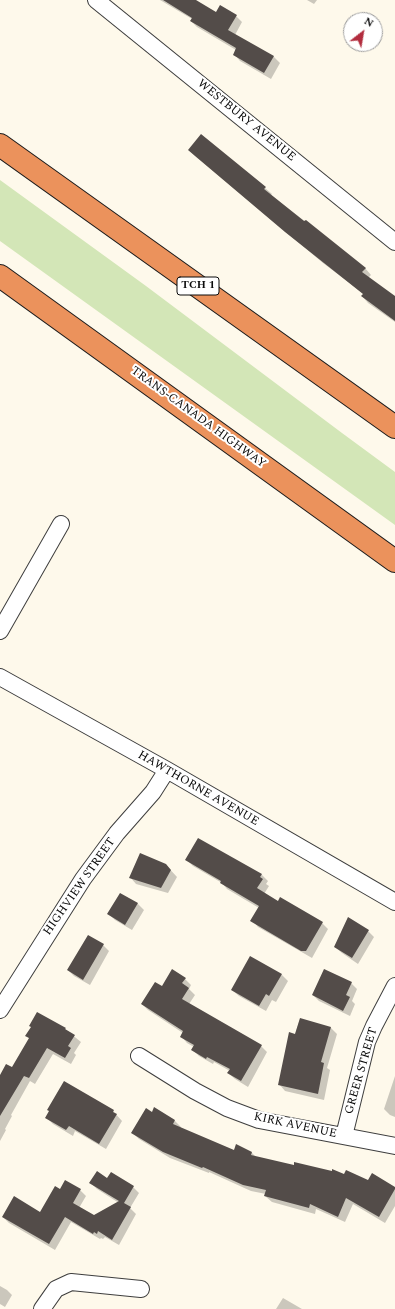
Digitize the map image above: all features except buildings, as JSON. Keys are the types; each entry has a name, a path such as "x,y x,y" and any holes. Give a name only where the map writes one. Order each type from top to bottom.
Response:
{"highway":[{"name":"TCH 1","path":"0,145 395,427"},
{"name":"TRANS-CANADA HIGHWAY","path":"0,276 395,561"}],"street":[{"name":"WESTBURY AVENUE","path":"96,0 395,242"},
{"path":"0,631 61,524"},
{"name":"HAWTHORNE AVENUE","path":"0,677 167,770 395,902"},
{"name":"HIGHVIEW STREET","path":"0,1010 83,879 117,833 153,792 167,770"},
{"name":"GREER STREET","path":"344,1136 367,1042 395,986"},
{"name":"KIRK AVENUE","path":"139,1056 195,1091 227,1108 258,1120 395,1146"},
{"path":"42,1309 56,1289 71,1282 141,1289"}],"green space":[{"path":"0,180 146,286 395,472 395,525 0,241"}]}
